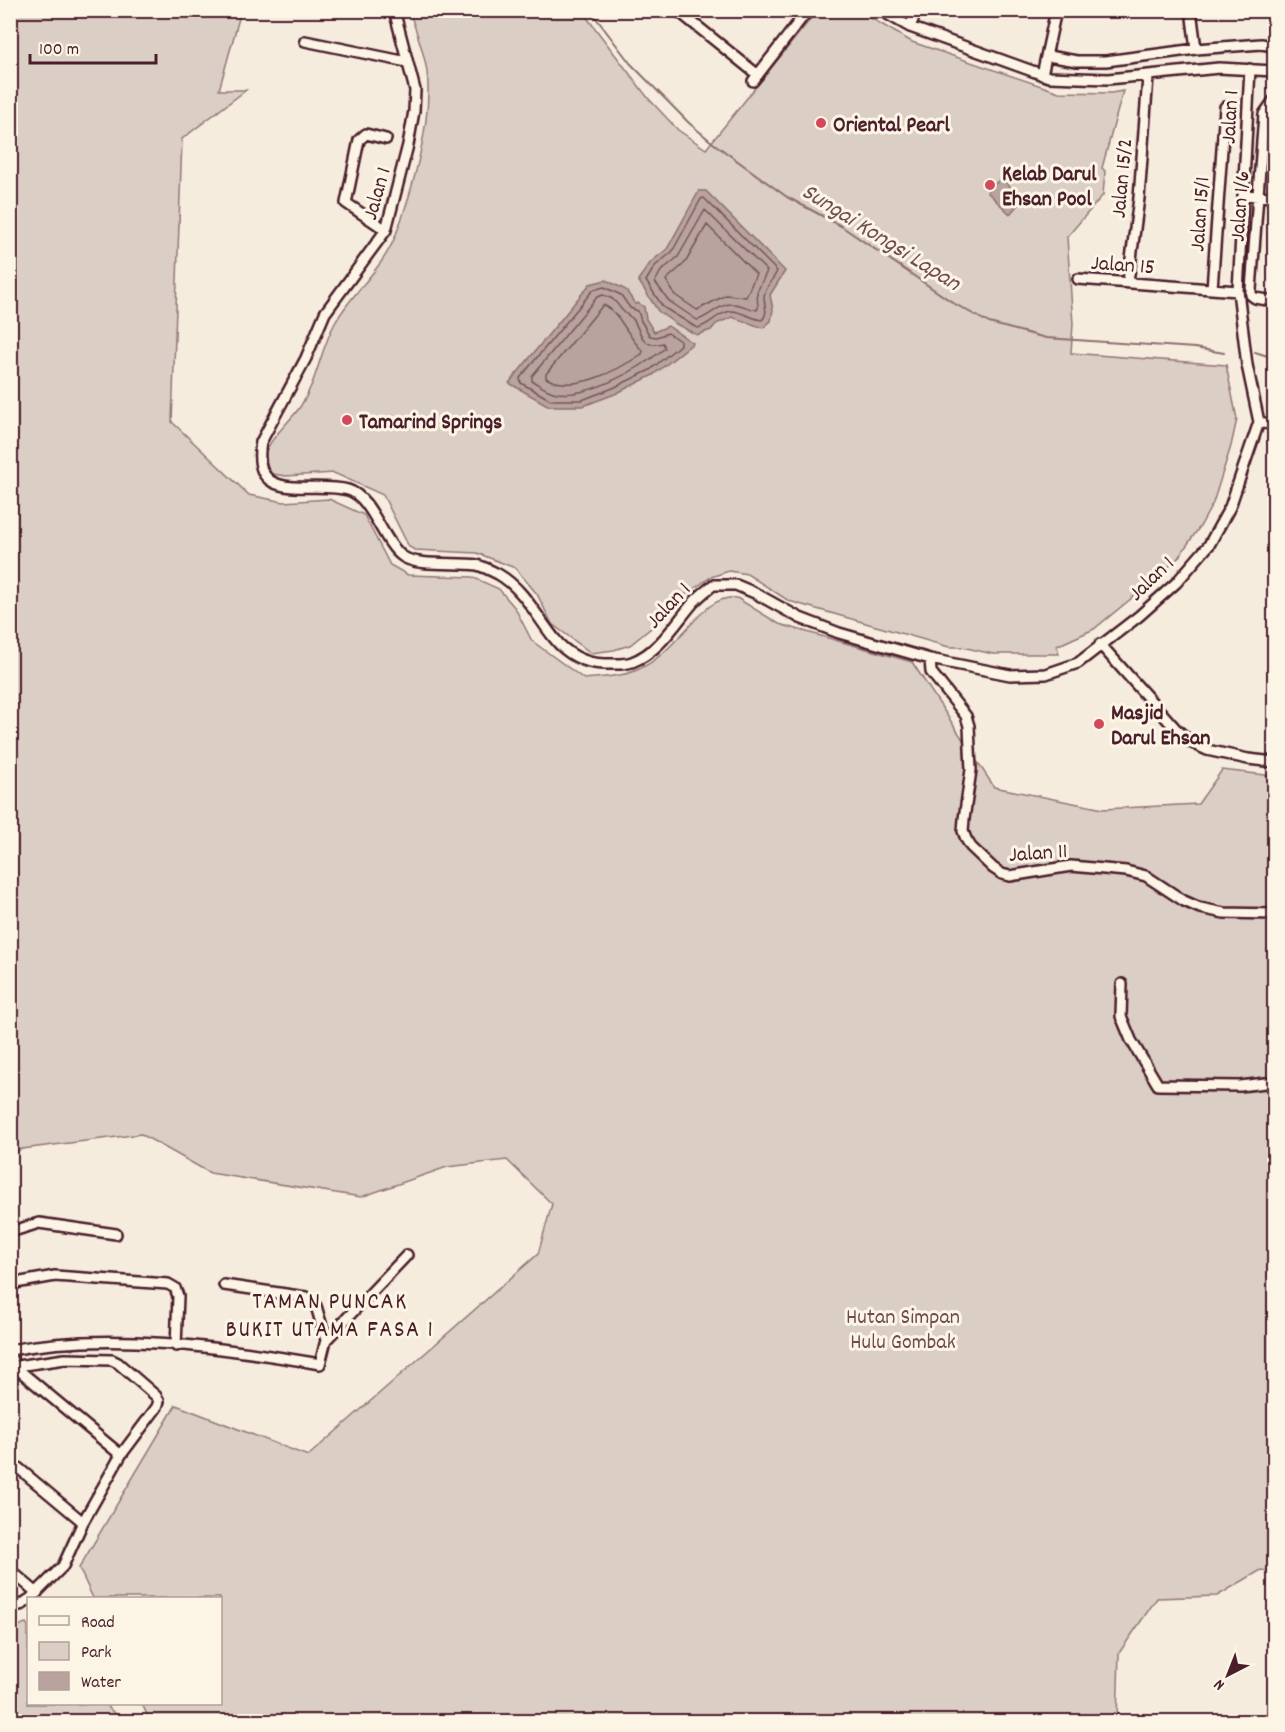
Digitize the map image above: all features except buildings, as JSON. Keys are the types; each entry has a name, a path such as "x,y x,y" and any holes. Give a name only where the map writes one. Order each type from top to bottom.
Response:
{"street":[{"name":"Jalan 1","path":"394,10 415,90 408,145 386,230 324,313 306,358 274,413 261,442 258,456 263,473 272,482 284,487 348,490 357,495 401,556 412,562 479,566 500,575 521,593 556,642 573,656 594,664 631,663 648,652 674,629 693,603 713,585 736,585 800,618 839,633 930,659 1010,675 1046,674 1078,663 1139,616 1176,583 1209,545 1230,507 1259,422 1247,365 1238,291 1250,69"},
{"path":"677,10 755,78 808,10"},
{"name":"Jalan 1","path":"880,10 910,27 1049,77 1094,80 1219,68 1275,71"},
{"path":"910,27 917,10"},
{"path":"1042,75 1048,56 1056,10"},
{"path":"1191,10 1196,49"},
{"path":"306,41 407,62"},
{"path":"1048,56 1077,61 1106,61 1196,49 1261,44 1275,46"},
{"name":"Jalan 15/2","path":"1128,282 1139,198 1148,76"},
{"name":"Jalan 1/6","path":"1275,100 1264,114 1251,296 1275,301"},
{"name":"Jalan 15/1","path":"1212,289 1225,107"},
{"path":"386,139 366,134 359,140 346,203 386,230"},
{"path":"1243,195 1275,197"},
{"name":"Jalan 15","path":"1078,279 1238,291"},
{"path":"1259,422 1275,425"},
{"path":"1100,644 1175,728 1192,742 1207,750 1275,762"},
{"name":"Jalan 11","path":"930,659 931,672 966,716 969,726 971,770 963,831 971,847 993,868 1010,876 1071,866 1126,871 1146,876 1184,901 1200,908 1224,913 1275,914"},
{"path":"1122,984 1121,1016 1131,1040 1158,1085 1240,1086 1275,1082"},
{"path":"10,1232 39,1223 116,1234"},
{"path":"10,1350 57,1342 94,1341 231,1350 320,1364 326,1340 407,1255"},
{"path":"10,1284 55,1276 168,1284 175,1288 178,1296 176,1346"},
{"path":"224,1285 306,1297 316,1306 326,1340"},
{"path":"10,1570 32,1597 63,1566 83,1522 121,1455 157,1407 159,1401 112,1360 65,1359 12,1363"},
{"path":"12,1363 121,1455"},
{"path":"10,1461 83,1522"},
{"path":"10,1608 27,1601"}],"green space":[{"name":"Hutan Simpan Hulu Gombak","path":"11,11 241,11 219,90 246,90 182,139 172,422 249,495 284,502 329,499 364,515 390,565 408,575 472,577 499,589 515,608 532,641 584,679 622,675 643,667 666,650 712,605 719,600 737,598 779,624 912,662 994,787 1103,809 1198,804 1222,770 1274,776 1274,1572 1261,1570 1217,1596 1157,1598 1119,1653 1117,1721 150,1721 142,1705 222,1705 222,1597 93,1597 79,1568 176,1405 308,1456 538,1254 552,1204 507,1160 447,1167 361,1197 210,1173 141,1134 22,1149 11,1154"},
{"path":"409,11 582,11 648,98 678,130 706,149 817,11 859,11 912,42 1059,92 1111,93 1123,91 1102,168 1105,171 1103,195 1067,237 1073,324 1071,353 1226,365 1237,419 1213,503 1201,525 1178,558 1160,575 1094,629 1057,646 1059,654 993,654 962,647 949,647 789,601 747,574 729,571 711,577 679,599 661,620 630,645 591,653 552,624 537,594 515,568 477,553 415,550 409,547 383,495 334,473 286,476 266,473 264,464 268,446 306,397 335,323 389,249 408,199 420,156 428,91 424,56"},
{"path":"27,1624 27,1705 106,1705 122,1721 11,1721 11,1629"}],"water":[{"path":"1001,178 1023,199 1010,214 987,192"},
{"path":"699,191 706,191 785,271 770,295 773,309 771,321 763,328 732,317 716,324 711,330 697,335 658,311 638,280 651,262 667,249"},
{"path":"606,280 626,290 635,304 638,303 644,307 646,319 654,332 668,326 693,343 653,375 615,394 583,406 549,406 509,383 590,284"}],"waterway":[{"name":"Sungai Kongsi Lapan","path":"590,10 630,63 689,123 713,143 787,197 841,226 955,304 989,323 1046,338 1195,348 1224,353"},
{"name":"Sungai Kongsi Lapan","path":"1255,352 1274,358"}],"place":[{"name":"Oriental Pearl","path":"821,123"},
{"name":"Kelab Darul Ehsan Pool","path":"990,185"},
{"name":"Tamarind Springs","path":"347,420"},
{"name":"Masjid Darul Ehsan","path":"1099,724"}],"district":[{"name":"TAMAN PUNCAK BUKIT UTAMA FASA 1","path":"330,1314"}]}
